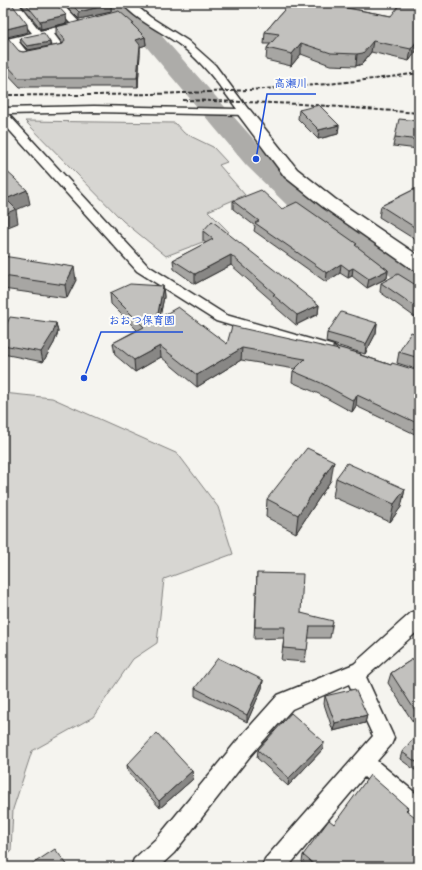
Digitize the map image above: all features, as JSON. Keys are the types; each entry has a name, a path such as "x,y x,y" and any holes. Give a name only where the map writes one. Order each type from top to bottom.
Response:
{"street":[{"path":"7,42 25,56 60,49 13,3"},
{"path":"56,3 78,26"},
{"path":"127,3 147,19 184,43 211,67 291,173 329,203 419,265"},
{"path":"124,13 137,10"},
{"path":"7,42 91,22"},
{"path":"3,112 94,109 245,113"},
{"path":"3,116 142,268 221,318 343,354"},
{"path":"142,867 166,845 243,749 285,702 361,670 419,618"},
{"path":"273,867 384,738 354,673"},
{"path":"363,763 419,810"}],"shaded area":[{"path":"25,121 175,123 184,133 213,147 227,162 219,165 245,195 208,211 229,232 166,256 123,221"},
{"path":"3,393 52,398 178,454 218,507 233,554 164,579 157,643 133,659 93,717 32,751 13,809 11,851 3,858"}],"building":[{"path":"3,3 11,3 27,24 3,30"},
{"path":"25,3 55,3 66,15 40,21"},
{"path":"70,3 109,3 111,4 79,12"},
{"path":"290,3 339,3 336,6 391,16 401,3 419,3 419,38 411,49 373,41 363,53 357,54 331,53 301,43 292,54 267,48 279,34 265,32"},
{"path":"119,11 134,24 132,24 145,37 136,40 140,45 137,78 19,78 3,61 3,39 8,38 19,51 23,52 63,44 65,40 56,27"},
{"path":"44,33 50,42 27,46 20,38"},
{"path":"319,105 339,125 319,130 299,110"},
{"path":"399,119 419,121 419,140 395,137"},
{"path":"3,168 27,190 6,199 16,209 3,215"},
{"path":"419,187 419,230 381,206"},
{"path":"261,190 282,209 297,202 357,244 355,245 388,270 369,279 353,268 349,270 341,264 327,273 255,223 259,221 233,201"},
{"path":"212,221 319,305 297,315 273,295 275,294 231,255 195,274 173,260 213,239 203,231"},
{"path":"3,256 74,267 65,285 3,276"},
{"path":"398,274 419,287 419,309 381,283"},
{"path":"130,284 163,286 157,319 178,307 227,344 232,326 339,350 333,346 391,365 392,363 419,371 419,424 357,395 354,401 321,383 293,371 305,359 242,348 197,375 160,346 134,360 113,343 144,327 110,293"},
{"path":"341,312 377,323 366,344 327,333"},
{"path":"10,317 56,323 53,333 41,352 3,345 3,332"},
{"path":"411,332 419,335 419,358 399,352"},
{"path":"307,448 334,461 298,515 267,499"},
{"path":"347,463 405,489 394,504 336,478"},
{"path":"257,573 303,574 301,613 333,621 332,626 310,626 307,650 283,648 285,627 255,627"},
{"path":"419,655 419,711 416,712 391,673"},
{"path":"218,658 263,680 247,715 195,688"},
{"path":"355,689 367,715 335,723 325,696"},
{"path":"291,713 324,742 289,778 258,750"},
{"path":"419,732 419,764 402,752"},
{"path":"157,733 192,771 159,801 127,765"},
{"path":"370,775 408,808 406,810 419,820 419,867 317,867 303,855 329,820 334,824"},
{"path":"55,849 69,867 28,867"}],"waterway":[{"path":"112,3 152,39 256,159 299,201 419,281"}],"railway":[{"path":"3,95 108,95 212,92 315,85 419,73"},
{"path":"183,100 301,104 419,113"}],"place":[{"name":"高瀬川","path":"256,159"},
{"name":"おおつ保育園","path":"84,378"}]}
